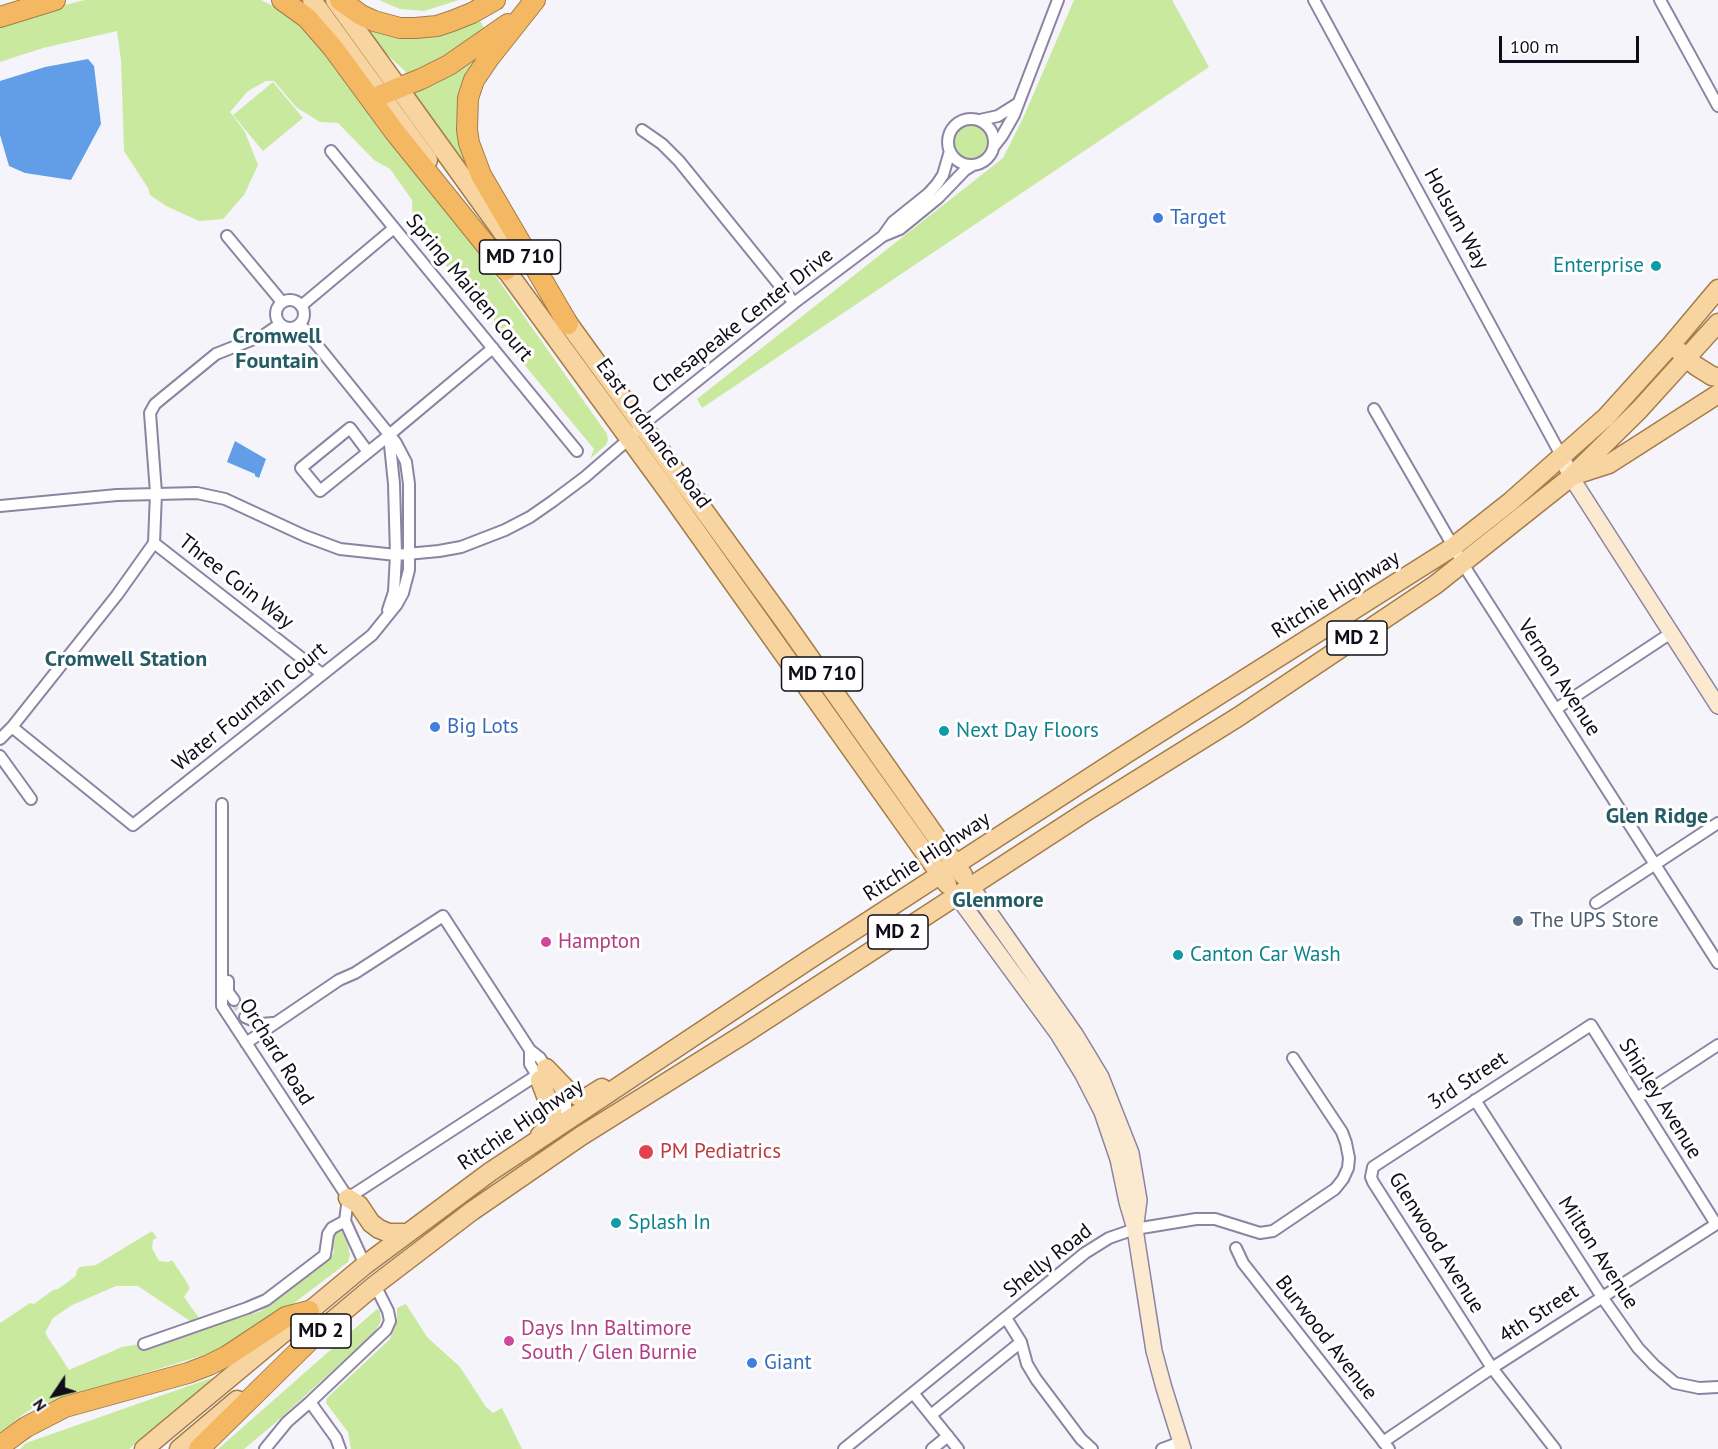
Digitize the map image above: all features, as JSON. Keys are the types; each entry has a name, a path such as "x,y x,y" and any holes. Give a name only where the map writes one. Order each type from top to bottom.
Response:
{"highway":[{"path":"0,18 56,0"},
{"path":"282,0 307,18 333,48 394,131 506,270"},
{"path":"340,0 374,21 400,28 415,28 437,26 452,21 495,0"},
{"path":"390,92 449,65 530,6"},
{"path":"530,6 474,80 468,98 466,116 469,143 481,175 568,324"},
{"path":"0,1446 26,1427 65,1407 188,1373 227,1356 286,1317 309,1311"},
{"path":"199,1449 310,1340"}],"main road":[{"name":"East Ordnance Road","path":"312,0 390,92 568,324 642,425 782,618 956,866 963,891"},
{"name":"East Ordnance Road","path":"335,0 390,92 506,270 940,876 963,891"},
{"name":"Ritchie Highway","path":"144,1449 365,1265 568,1116 637,1075 1117,760 1453,548 1606,417 1718,289"},
{"name":"Ritchie Highway","path":"179,1449 375,1285 512,1183 581,1136 1238,717 1374,627 1463,563 1570,477 1640,410 1718,323"},
{"path":"1671,345 1712,376 1718,377"},
{"path":"1570,477 1609,464 1718,394"},
{"path":"1562,457 1570,477 1718,706"},
{"path":"963,891 1075,1034 1101,1077 1131,1153 1139,1200 1135,1229 1154,1351 1182,1446"},
{"path":"690,1068 706,1045 754,1011 754,997"},
{"path":"541,1074 577,1096 586,1098 617,1079 637,1075"},
{"path":"534,1142 548,1127 552,1112 541,1074"},
{"path":"348,1198 359,1205 371,1223 379,1229 389,1233 407,1233"},
{"path":"375,1285 375,1275 379,1269 411,1242 422,1221"},
{"path":"310,1340 339,1302 362,1282 365,1265"}],"street":[{"path":"883,236 900,229 938,198 965,170 987,160 1014,115 1058,0"},
{"name":"Holsum Way","path":"1314,0 1562,457"},
{"path":"1660,0 1718,106"},
{"path":"980,120 998,117 1017,104"},
{"path":"883,236 893,222 928,194 943,175 950,151 948,141 952,128 963,120 975,118 990,128 995,138 995,145"},
{"path":"642,130 662,144 679,161 794,303"},
{"name":"Spring Maiden Court","path":"331,151 577,451"},
{"path":"950,151 960,162 973,165"},
{"path":"301,306 394,228"},
{"path":"227,236 282,302"},
{"name":"Chesapeake Center Drive","path":"0,506 156,492 210,495 225,499 305,536 340,549 396,555 461,547 514,526 553,501 629,439 642,425 794,303 883,236"},
{"path":"290,300 301,306 304,317 300,324 292,328 280,324 276,315 282,302 290,300"},
{"path":"0,739 117,595 154,543 156,492 150,412 155,404 216,354 264,335 280,324"},
{"name":"Water Fountain Court","path":"12,727 133,825 372,634 387,616 403,593 409,570 409,484 406,462 396,443 300,324"},
{"path":"368,452 350,428 301,468 320,491 389,435 493,348"},
{"name":"Vernon Avenue","path":"1374,409 1453,548 1718,963"},
{"name":"Water Fountain Court","path":"387,616 394,592 396,555 394,484 389,435"},
{"name":"Three Coin Way","path":"154,543 322,674"},
{"path":"1556,709 1671,633"},
{"path":"0,756 31,799"},
{"name":"Orchard Road","path":"222,804 222,1006 348,1198"},
{"path":"1596,903 1718,823"},
{"path":"246,1043 339,980 355,973 443,916 530,1050 540,1058 541,1074 566,1100 568,1116"},
{"path":"222,935 227,949 228,992 234,1000"},
{"path":"245,1017 261,1024 273,1023"},
{"name":"Shipley Avenue","path":"1590,1025 1717,1223"},
{"name":"3rd Street","path":"1371,1173 1373,1167 1590,1025"},
{"path":"1637,1098 1718,1045"},
{"name":"Shelly Road","path":"844,1449 1097,1245 1109,1238 1135,1229 1215,1219 1260,1233 1273,1231 1335,1189 1344,1179 1348,1168 1346,1143 1342,1132 1293,1058"},
{"path":"365,1265 345,1221 348,1198 541,1074"},
{"name":"Milton Avenue","path":"1475,1100 1602,1297 1638,1348 1676,1383 1699,1388 1718,1387"},
{"name":"Glenwood Avenue","path":"1371,1173 1373,1182 1492,1368 1555,1449"},
{"path":"144,1344 266,1300 325,1255 328,1234 332,1228 345,1221"},
{"name":"4th Street","path":"1386,1445 1492,1368 1717,1223"},
{"name":"Burwood Avenue","path":"1236,1248 1243,1263 1386,1445"},
{"path":"265,1449 287,1422 386,1330 390,1321 388,1311 375,1285"},
{"path":"1006,1318 1021,1342 1027,1364 1036,1379 1081,1439 1092,1449"},
{"path":"931,1415 1021,1342"},
{"path":"913,1393 958,1449"},
{"path":"310,1402 336,1438 340,1449"},
{"path":"932,1449 948,1436"},
{"path":"1162,1449 1182,1446"}],"green space":[{"path":"85,0 261,0 285,12 303,28 331,62 364,108 480,254 607,434 606,445 590,459 594,449 494,328 494,318 467,277 458,269 449,268 435,257 413,228 412,200 390,169 374,160 338,123 320,122 296,107 274,81 266,81 248,91 230,112 245,132 258,165 244,195 223,219 199,221 166,206 150,195 148,188 124,151 121,60 117,31 43,48 0,62 0,26 32,13"},
{"path":"379,0 459,0 424,11 400,9"},
{"path":"1074,0 1172,0 1209,67 702,408 697,399 1003,158 1024,116"},
{"path":"479,19 487,33 406,77 405,71 383,51 365,24"},
{"path":"479,57 468,164 466,166 414,93"},
{"path":"273,82 303,118 263,151 233,115"},
{"path":"972,124 985,129 990,142 985,155 972,160 959,155 954,142 959,129"},
{"path":"339,1227 347,1241 350,1255 348,1262 285,1310 217,1351 34,1407 0,1435 0,1323 30,1303 34,1304 53,1290 58,1289 76,1276 80,1267 96,1265 152,1231 157,1238 153,1240 152,1248 159,1261 172,1260 190,1288 184,1297 199,1318 197,1323 190,1321 138,1286 116,1286 72,1305 53,1318 45,1333 69,1370 122,1347 140,1344 150,1349 261,1311 331,1258 334,1253 331,1234"},
{"path":"406,1304 427,1337 460,1367 486,1407 493,1413 502,1408 522,1449 351,1449 348,1432 326,1403 327,1398 390,1339 397,1320 397,1308"},
{"path":"377,1309 380,1311 381,1321 375,1332 274,1424 244,1449 218,1449"},
{"path":"217,1376 129,1449 20,1449 26,1443"}],"water":[{"path":"88,59 94,66 101,124 71,180 25,173 9,166 0,135 0,81 45,67"},
{"path":"235,441 266,459 259,478 227,462"}],"tunnel":[{"path":"234,1000 245,1017"}],"place":[{"name":"Target","path":"1158,218"},
{"name":"Enterprise","path":"1656,266"},
{"name":"Big Lots","path":"435,727"},
{"name":"Next Day Floors","path":"944,731"},
{"name":"The UPS Store","path":"1518,921"},
{"name":"Hampton","path":"546,942"},
{"name":"Canton Car Wash","path":"1178,955"},
{"name":"PM Pediatrics","path":"646,1152"},
{"name":"Splash In","path":"616,1223"},
{"name":"Days Inn Baltimore South / Glen Burnie","path":"509,1341"},
{"name":"Giant","path":"752,1363"}],"district":[{"name":"Cromwell Fountain","path":"277,350"},
{"name":"Cromwell Station","path":"126,660"},
{"name":"Glen Ridge","path":"1657,817"},
{"name":"Glenmore","path":"998,901"}]}
